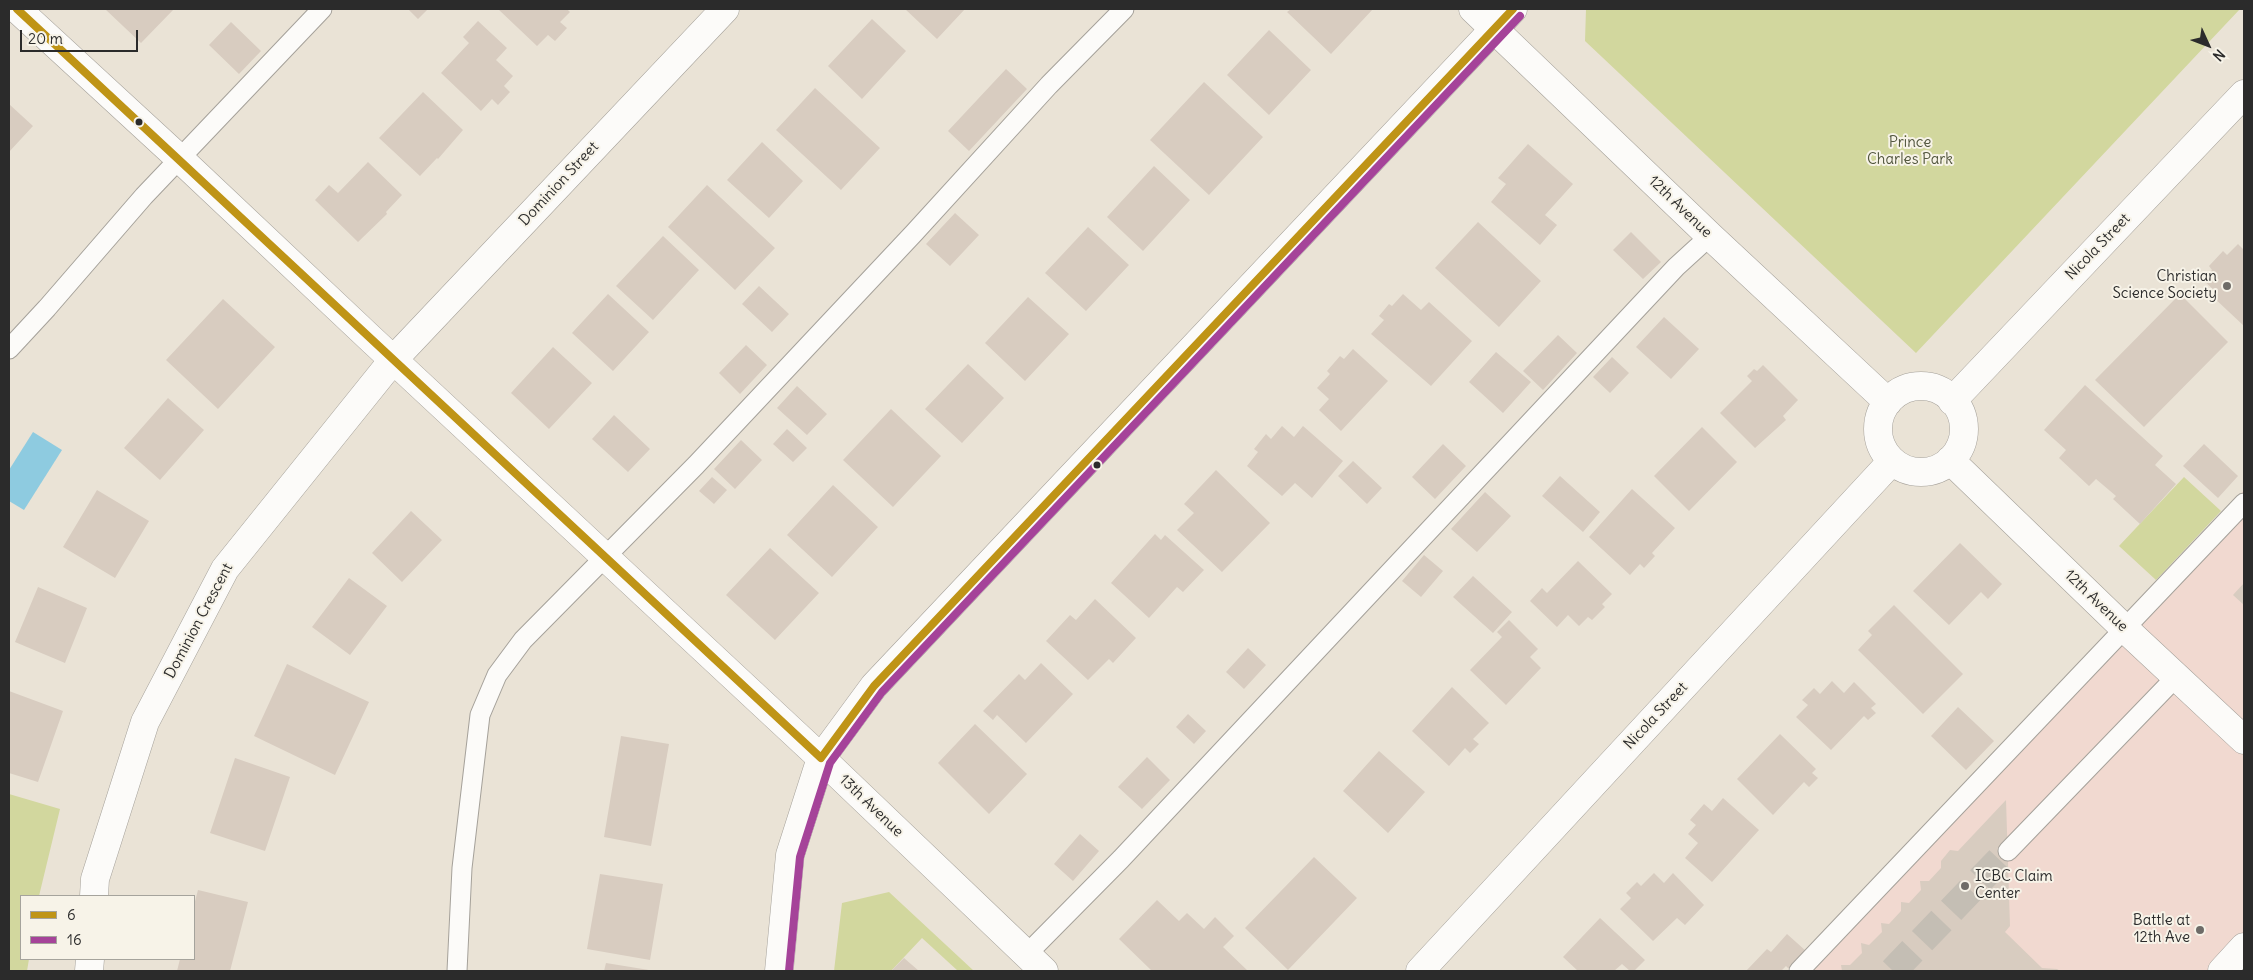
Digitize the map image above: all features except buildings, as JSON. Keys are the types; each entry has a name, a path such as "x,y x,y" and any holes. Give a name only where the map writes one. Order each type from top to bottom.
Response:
{"street":[{"name":"13th Avenue","path":"16,9 180,159 603,557 821,758 1035,963"},
{"name":"Dominion Street","path":"393,360 725,9"},
{"name":"12th Avenue","path":"1473,9 1710,236 1888,402"},
{"path":"779,971 790,855 821,758 874,686 1513,9"},
{"name":"Nicola Street","path":"1952,401 2244,94"},
{"name":"Dominion Crescent","path":"94,895 96,879 145,722 225,569 393,360"},
{"path":"1918,387 1932,388 1945,394 1952,401 1962,417 1964,432 1960,446 1950,460 1929,472 1915,472 1902,468 1892,461 1883,449 1878,436 1878,422 1888,402 1904,390 1918,387"},
{"name":"12th Avenue","path":"1950,460 2124,628 2244,740"},
{"name":"Nicola Street","path":"1420,971 1892,461"},
{"path":"2222,971 2244,948"}],"lane":[{"path":"9,349 144,196 322,9"},
{"path":"457,971 462,868 480,715 497,675 523,640 710,450 914,233 1049,85 1124,9"},
{"path":"1035,963 1128,852 1676,267 1710,236"},
{"path":"1799,971 2244,503"},
{"path":"2008,851 2177,676"}],"shaded area":[{"path":"2244,490 2244,971 1792,971 2112,632"}],"green space":[{"name":"Prince Charles Park","path":"1586,9 2240,9 1916,353 1585,41"},
{"path":"2184,477 2221,511 2156,580 2119,546"},
{"path":"9,794 60,809 39,895 20,895 20,960 29,960 27,971 9,971"},
{"path":"889,892 974,971 958,971 922,938 891,971 834,971 842,903"}],"water":[{"path":"33,432 62,450 24,510 9,501 9,470"}],"tunnel":[{"path":"1893,971 2008,851"}],"transit line":[{"name":"6","path":"17,9 821,758 874,686 1513,9"},
{"name":"16","path":"789,971 800,857 830,763 882,692 1520,16"}],"place":[{"name":"Christian Science Society","path":"2227,286"},
{"name":"ICBC Claim Center","path":"1965,886"},
{"name":"Battle at 12th Ave","path":"2200,930"}]}
